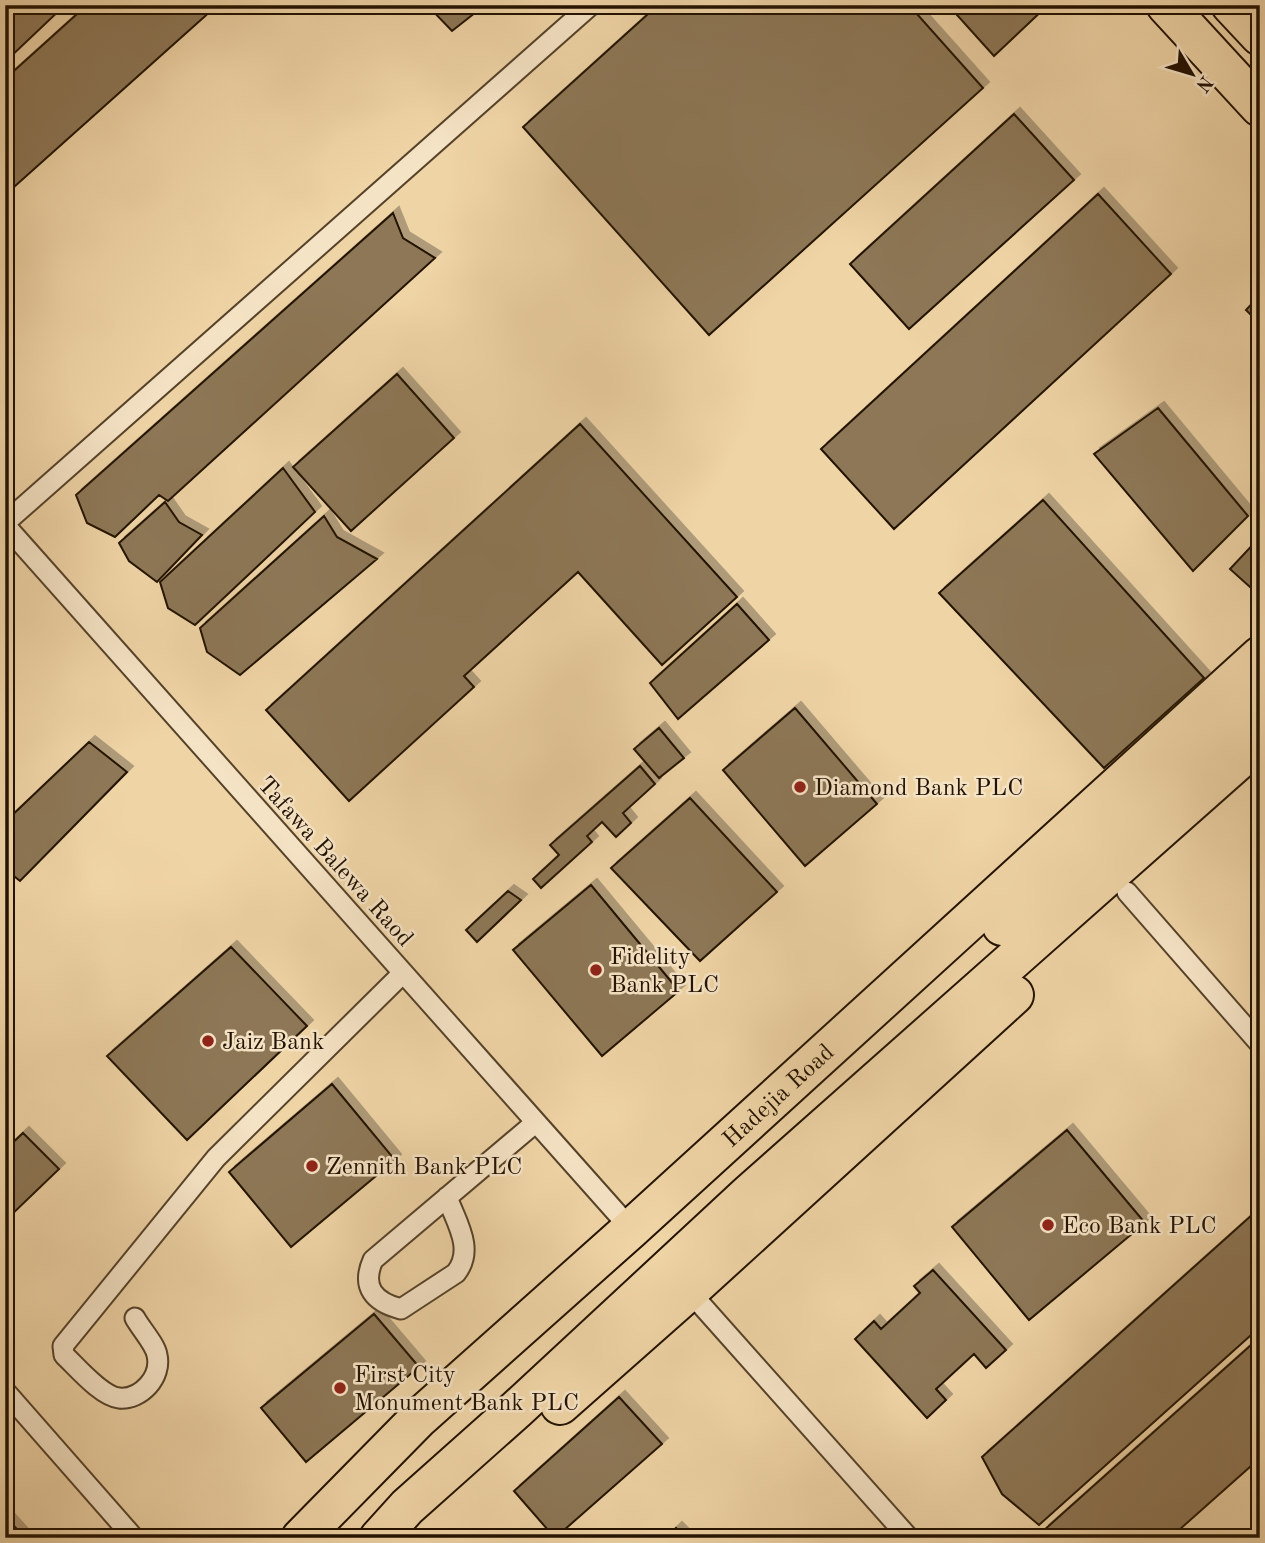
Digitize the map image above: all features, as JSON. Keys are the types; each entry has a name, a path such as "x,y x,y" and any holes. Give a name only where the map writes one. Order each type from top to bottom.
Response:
{"main road":[{"path":"1166,5 1260,107"},
{"path":"1190,5 1260,77"},
{"path":"1231,5 1260,36"},
{"name":"Hadejia Road","path":"301,1538 419,1418 631,1229 1260,656"},
{"path":"379,1538 495,1385 728,1169 1260,696"},
{"path":"400,1507 517,1409 750,1194 1260,741"},
{"path":"312,1538 400,1507 484,1471 689,1290 1260,774"}],"lane":[{"path":"5,524 592,5"},
{"name":"Tafawa Balewa Raod","path":"5,524 631,1229"},
{"path":"1127,892 1260,1044"},
{"path":"135,1318 158,1355 156,1372 150,1384 139,1395 119,1398 103,1391 64,1355 63,1346 216,1158 403,973"},
{"path":"447,1197 465,1245 462,1266 456,1273 401,1310 391,1307 371,1290 367,1283 373,1260 447,1197 535,1123"},
{"path":"689,1290 909,1538"},
{"path":"5,1391 134,1538"}],"building":[{"path":"5,5 65,5 5,62"},
{"path":"87,5 208,5 213,9 5,195 5,79"},
{"path":"427,5 485,5 452,31"},
{"path":"658,5 909,5 983,88 709,335 523,127"},
{"path":"948,5 1048,5 994,56"},
{"path":"1014,114 1074,180 909,329 850,264"},
{"path":"1098,194 1171,274 894,529 821,449"},
{"path":"393,213 403,238 435,258 168,501 159,495 115,537 87,523 76,495"},
{"path":"1260,296 1260,324 1246,310"},
{"path":"397,374 454,438 351,531 293,467"},
{"path":"1158,408 1248,516 1193,571 1094,454"},
{"path":"580,424 737,597 662,665 578,572 464,676 474,687 349,801 266,710"},
{"path":"283,468 315,512 195,625 168,608 160,582"},
{"path":"1043,500 1204,678 1104,768 939,593"},
{"path":"165,502 179,522 202,535 157,582 129,561 119,543"},
{"path":"324,516 337,537 377,559 240,675 207,652 200,628"},
{"path":"1260,537 1260,596 1230,569"},
{"path":"737,604 769,640 678,719 650,683"},
{"name":"Diamond Bank PLC","path":"795,708 877,804 805,866 723,770"},
{"path":"659,728 684,758 659,778 634,749"},
{"path":"89,742 127,772 20,881 5,869 5,822"},
{"path":"640,766 655,784 623,813 631,823 616,837 602,822 587,836 592,842 541,888 533,879 559,855 550,845"},
{"path":"690,798 777,892 700,961 611,868"},
{"name":"Fidelity Bank PLC","path":"591,885 679,991 602,1056 513,950"},
{"path":"508,891 521,900 477,942 466,930"},
{"name":"Jaiz Bank","path":"231,947 307,1026 187,1140 107,1056"},
{"name":"Zennith Bank PLC","path":"332,1084 395,1160 291,1247 229,1172"},
{"name":"Eco Bank PLC","path":"1067,1130 1145,1223 1029,1320 952,1227"},
{"path":"23,1133 59,1169 5,1221 5,1150"},
{"path":"1253,1214 1260,1226 1260,1327 1039,1525 1002,1494 982,1457"},
{"path":"933,1270 1006,1350 986,1368 974,1354 936,1389 946,1400 927,1418 855,1339 874,1321 881,1329 920,1293 914,1286"},
{"name":"First City Monument Bank PLC","path":"374,1314 419,1367 306,1462 261,1408"},
{"path":"1260,1337 1260,1458 1170,1538 1046,1538 1043,1531"},
{"path":"619,1397 662,1444 555,1538 514,1491"},
{"path":"5,1516 25,1538 5,1538"},
{"path":"676,1528 686,1538 666,1538"}],"place":[{"name":"Diamond Bank PLC","path":"800,787"},
{"name":"Fidelity Bank PLC","path":"596,970"},
{"name":"Jaiz Bank","path":"208,1041"},
{"name":"Zennith Bank PLC","path":"312,1166"},
{"name":"Eco Bank PLC","path":"1048,1225"},
{"name":"First City Monument Bank PLC","path":"340,1388"}]}
